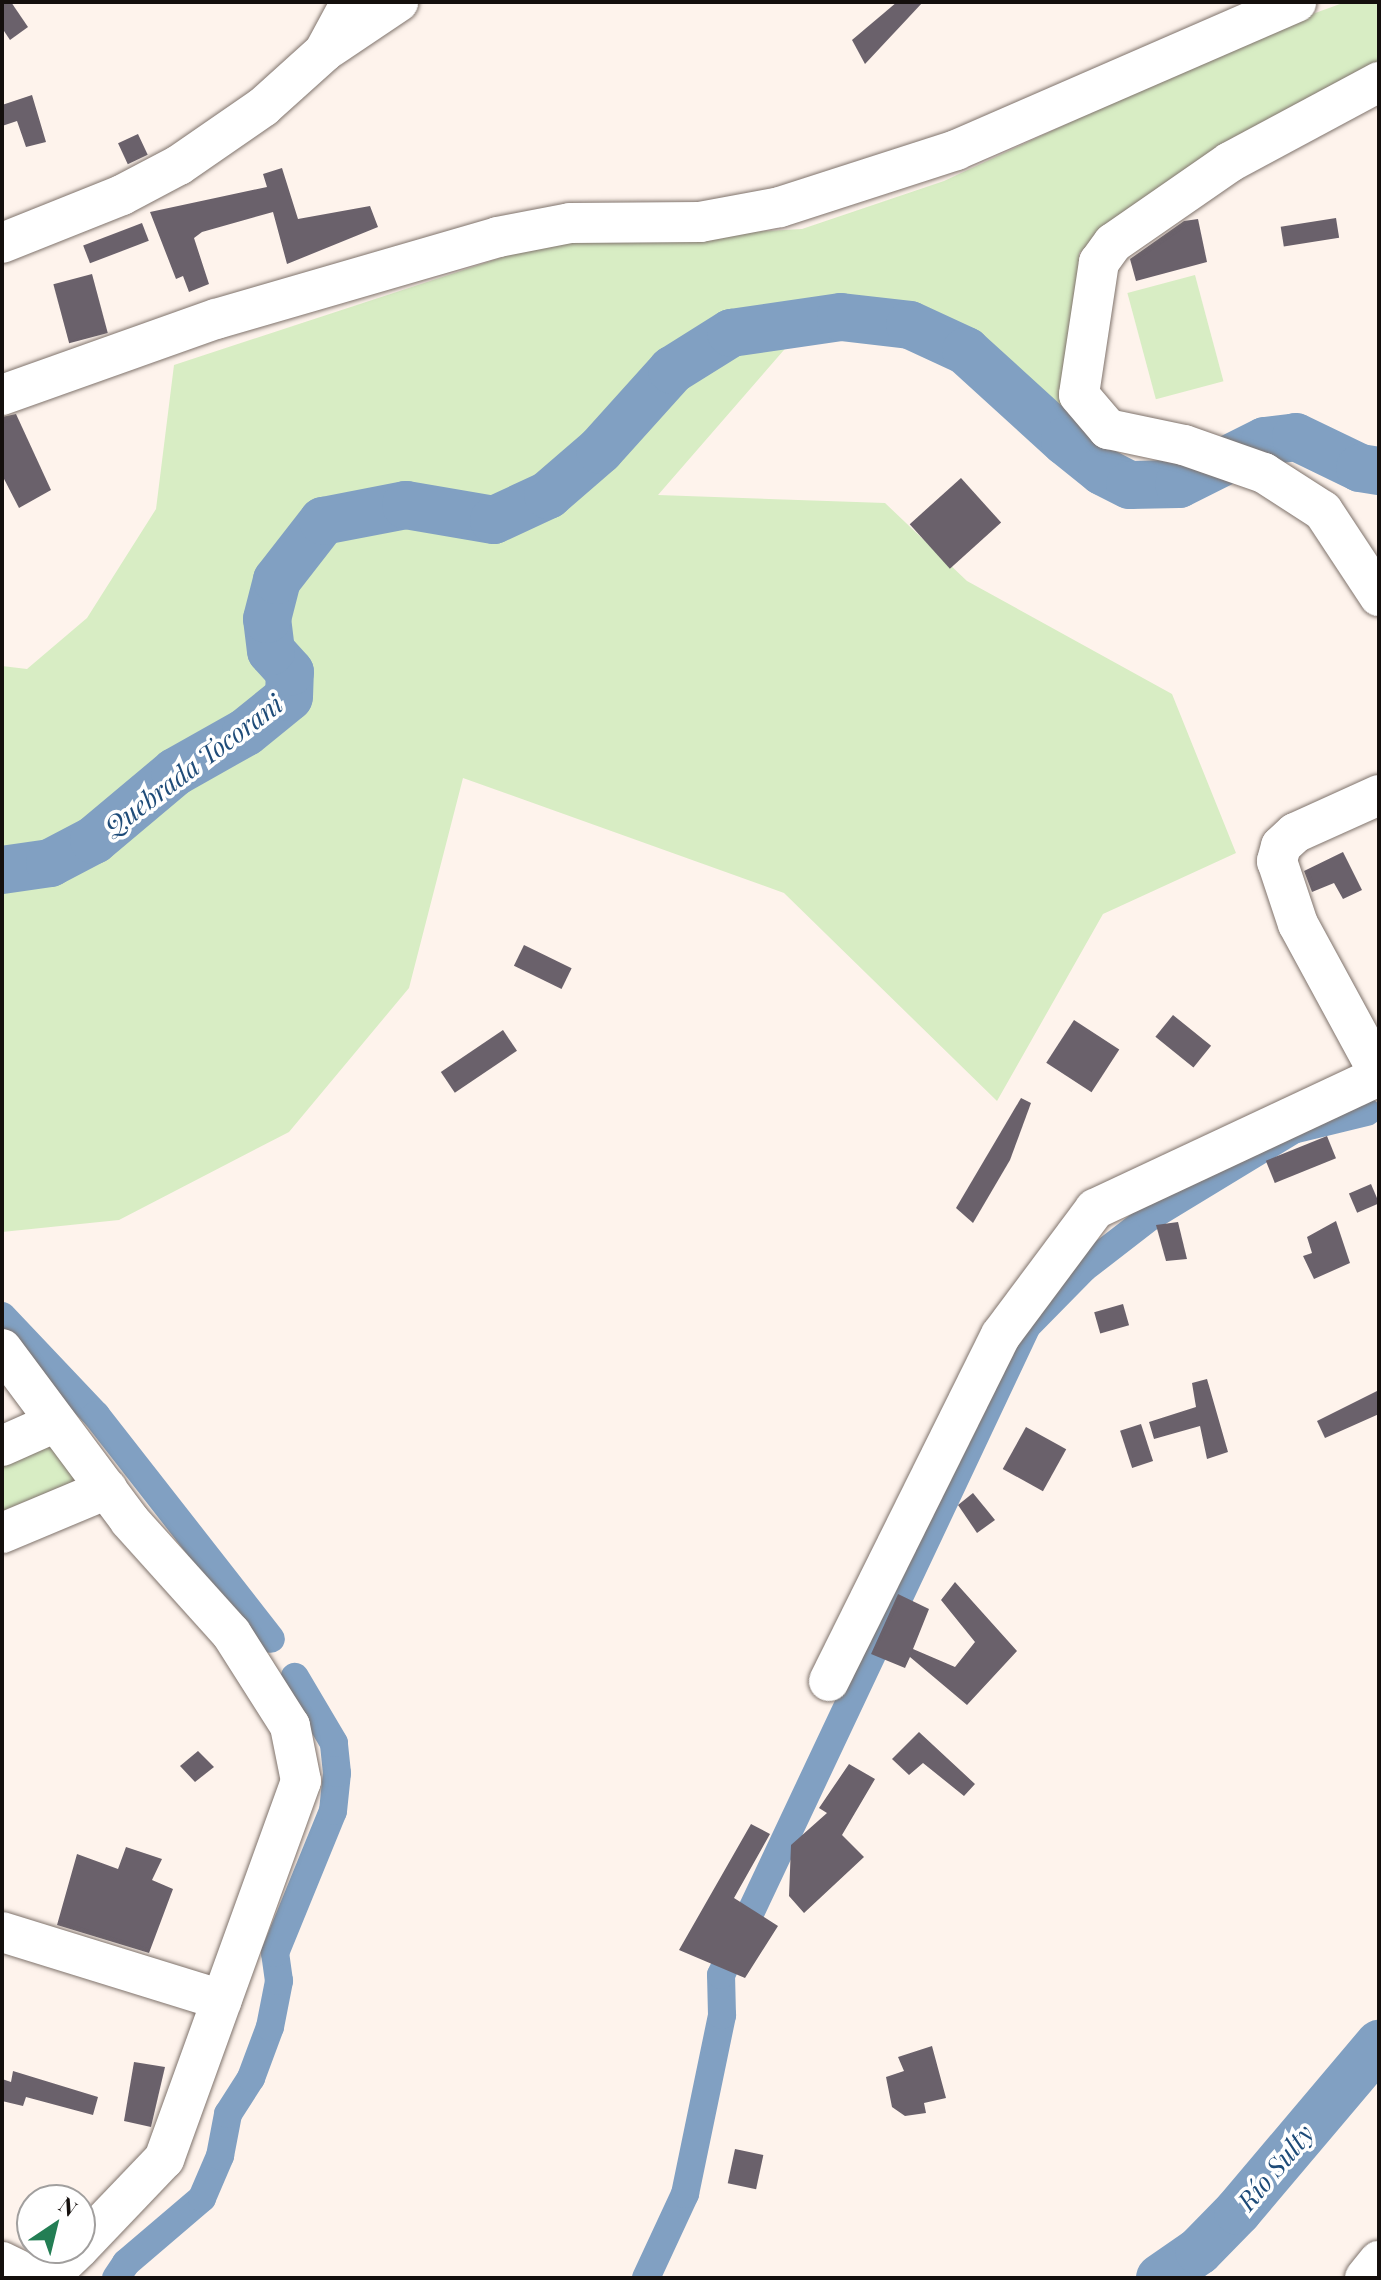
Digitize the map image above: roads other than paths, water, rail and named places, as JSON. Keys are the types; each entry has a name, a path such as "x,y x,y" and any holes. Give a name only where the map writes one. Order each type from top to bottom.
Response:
{"street":[{"path":"324,52 351,2"},
{"path":"2,243 122,195 179,165 263,107 324,52 398,2"},
{"path":"2,395 216,319 498,237 570,223 700,222 780,207 956,150 1296,2"},
{"path":"1379,82 1230,162 1113,243 1099,262 1079,395 1108,429 1184,445 1264,473 1323,511 1379,596"},
{"path":"829,1681 1001,1335 1095,1209 1379,1075 1298,924 1277,861 1281,846 1295,833 1379,795"},
{"path":"2,1349 107,1489 231,1633 290,1726 301,1781 164,2159 96,2229"},
{"path":"2,1446 56,1422"},
{"path":"2,1533 107,1489"},
{"path":"2,1932 222,2000"},
{"path":"1365,2278 1379,2261"},
{"path":"2,2262 35,2278"}],"waterway":[{"name":"Quebrada Tocorani","path":"2,870 50,863 94,840 175,772 246,732 289,697 290,672 271,651 267,619 277,580 323,521 406,505 494,520 548,495 600,450 672,370 731,333 841,317 910,325 966,351 1065,441 1102,471 1130,485 1179,484 1265,441 1296,437 1360,468 1379,471"},
{"path":"646,2278 685,2194 722,2015 721,1975 1027,1326 1084,1268 1150,1217 1293,1130 1367,1112"},
{"path":"2,1316 96,1415 271,1639"},
{"path":"116,2278 126,2263 202,2198 220,2156 228,2114 251,2078 270,2027 279,1981 275,1953 333,1811 337,1773 334,1743 295,1677"},
{"name":"Río Sulty","path":"1160,2278 1199,2251 1238,2211 1379,2044"}]}
